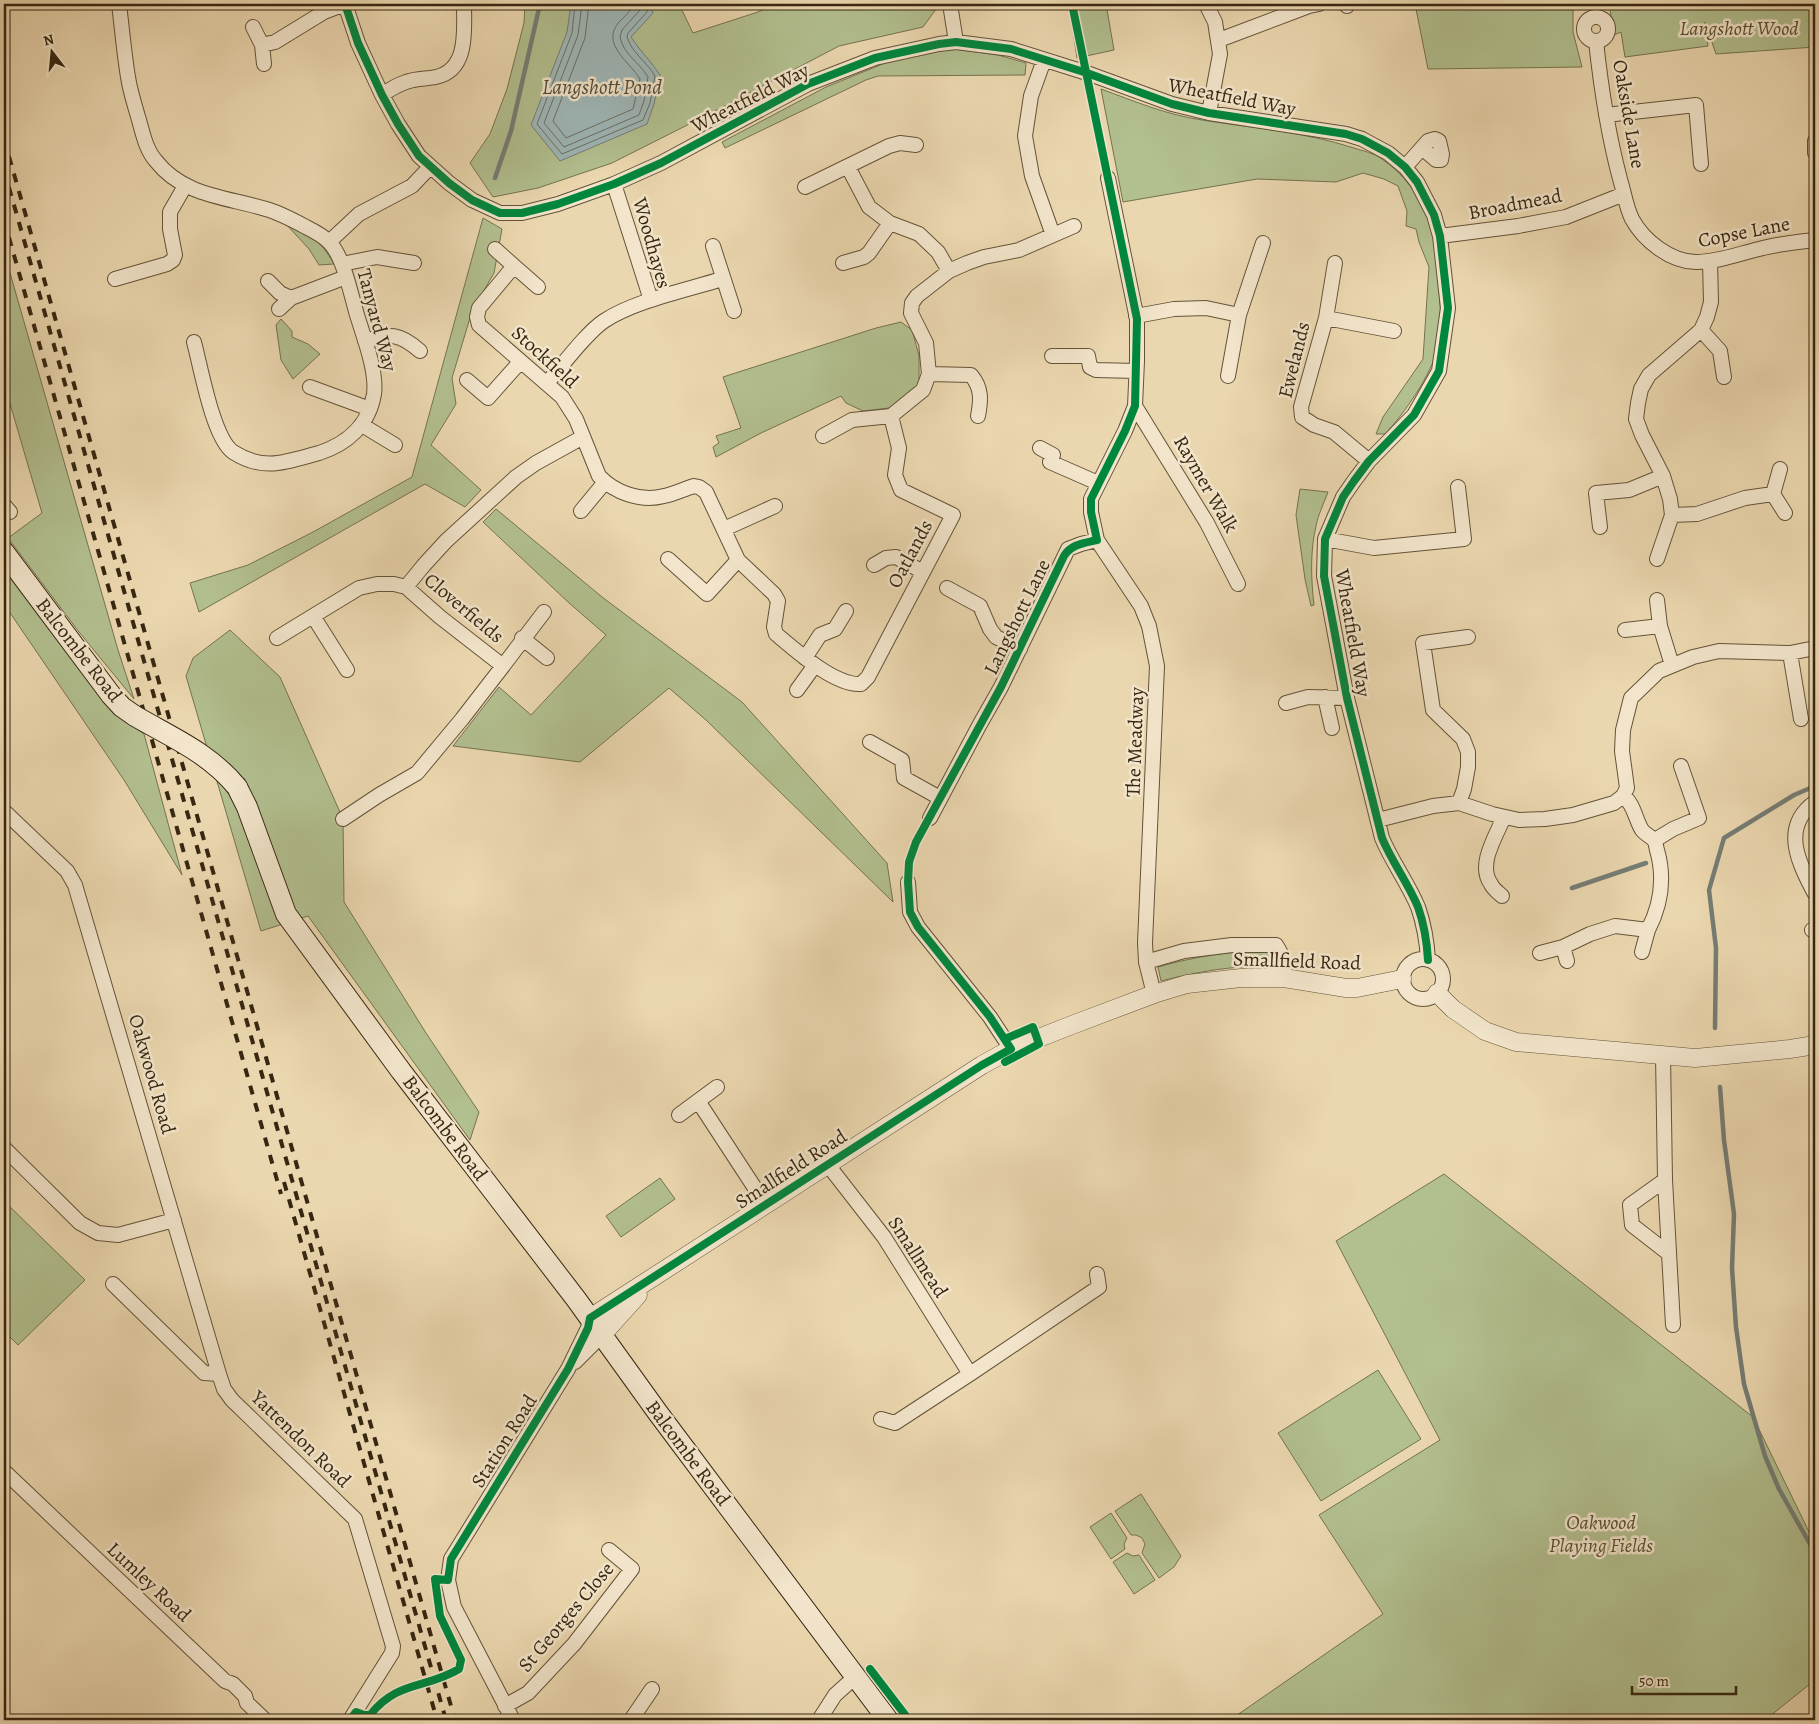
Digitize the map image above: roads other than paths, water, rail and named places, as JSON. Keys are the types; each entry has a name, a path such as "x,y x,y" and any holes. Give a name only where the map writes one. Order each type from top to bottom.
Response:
{"main road":[{"name":"Balcombe Road","path":"4,552 122,707 204,755 225,773 237,787 247,807 286,914 407,1078 590,1318 658,1413 888,1720"}],"street":[{"path":"119,4 128,79 146,143 154,160 166,173 185,186 202,193 265,208 290,218 330,242 360,214 412,186 430,167"},
{"path":"262,45 274,42 324,12 345,4"},
{"name":"Wheatfield Way","path":"345,4 358,42 382,95 419,156 449,184 472,200 500,213 522,213 558,204 614,184 662,163 808,84 875,58 938,44 956,42 1011,49 1087,73 1172,104 1209,113 1346,134 1380,148 1405,167 1417,182 1434,215 1440,236 1448,308 1439,371 1414,415 1369,461 1343,497 1326,539 1324,576 1347,698 1382,838 1417,906 1422,921 1428,960"},
{"path":"382,95 406,82 421,78 437,77 449,72 457,64 464,36 464,4"},
{"path":"950,4 956,42"},
{"path":"1206,4 1215,22 1220,54 1209,113"},
{"path":"1219,40 1308,6 1319,4"},
{"name":"Oakside Lane","path":"1593,10 1585,24 1584,30 1586,35 1596,41 1599,74 1606,114 1624,194"},
{"path":"252,27 262,45 264,64"},
{"path":"1044,60 1031,96 1025,136 1032,176 1054,235"},
{"path":"1606,114 1696,105 1702,164"},
{"path":"1815,141 1815,153"},
{"path":"805,187 889,146 900,143 916,145"},
{"path":"1405,167 1422,148"},
{"path":"848,166 869,207 890,223 920,234 938,252 949,271"},
{"path":"1097,540 1091,512 1091,499 1134,406 1136,371 1136,316 1124,265 1108,178"},
{"name":"Woodhayes","path":"547,383 603,322 618,313 652,300 614,184"},
{"path":"114,279 166,264 173,260 175,255 170,229 170,212 185,186"},
{"name":"Broadmead","path":"1440,236 1518,226 1566,217 1624,194"},
{"name":"Copse Lane","path":"1624,194 1632,218 1641,232 1667,254 1683,261 1710,261 1784,244 1815,240"},
{"path":"844,263 864,257 869,253 890,223"},
{"path":"823,436 852,420 891,416 923,390 929,374 926,343 911,313 912,303 918,296 949,271 984,257 1018,250 1074,226"},
{"name":"Tanyard Way","path":"194,342 218,431 228,448 245,460 255,463 273,464 309,456 331,449 344,442 362,425 370,409 374,395 374,380 365,341 344,271 330,242"},
{"path":"1228,376 1239,315 1263,243"},
{"path":"713,246 722,279 734,311"},
{"path":"495,249 538,288"},
{"path":"279,309 291,298 344,271 377,258 414,264"},
{"path":"1657,559 1672,515 1670,499 1663,476 1642,436 1636,418 1641,389 1649,375 1701,330 1711,302 1710,261"},
{"name":"Ewelands","path":"1335,263 1326,318 1301,407 1302,417 1314,425 1334,432 1369,461"},
{"name":"Stockfield","path":"514,266 479,308 477,317 479,325 562,397 576,419 599,476 605,482"},
{"path":"652,300 722,279"},
{"path":"268,281 280,293 291,298"},
{"path":"1136,316 1174,309 1206,308 1239,315"},
{"path":"1326,318 1394,331"},
{"path":"1701,330 1720,351 1724,377"},
{"path":"365,341 384,336 399,336 420,351"},
{"path":"1052,356 1088,356 1090,367 1096,370 1136,371"},
{"path":"466,380 488,398 520,362"},
{"path":"929,374 971,375 976,381 980,392 981,402 978,416"},
{"path":"310,388 370,409"},
{"name":"Raymer Walk","path":"1134,406 1208,523 1238,584"},
{"name":"Oatlands","path":"810,661 846,682 861,684 868,677 953,515 901,490 895,475 899,448 891,416"},
{"path":"362,425 395,445"},
{"name":"Cloverfields","path":"343,819 378,795 416,773 462,719 503,666 440,617 406,587 446,541 516,478 536,463 583,437"},
{"path":"1040,448 1053,455 1050,462 1098,483"},
{"path":"1773,494 1780,469"},
{"path":"1600,527 1596,493 1629,490 1663,476"},
{"path":"581,511 605,482 624,493 645,498 664,496 686,488 699,487 706,492 738,560 774,594 778,601 774,627 776,634 810,661"},
{"path":"1326,539 1374,548 1464,539 1458,487"},
{"path":"1672,515 1697,514 1745,498 1773,494"},
{"path":"1773,494 1786,513"},
{"path":"724,529 775,506"},
{"name":"Langshott Lane","path":"930,818 1002,687 1068,549 1097,540"},
{"name":"The Meadway","path":"1097,540 1141,606 1149,626 1157,666 1145,943 1146,962 1154,994"},
{"path":"874,565 886,558 896,556 923,572"},
{"path":"668,559 707,594 738,560"},
{"path":"276,638 359,588 377,584 394,584 406,587"},
{"path":"947,588 980,606 990,629 996,637 1020,649"},
{"path":"1657,600 1660,626 1672,665"},
{"path":"797,690 820,636 835,629 846,611"},
{"path":"503,666 522,638 544,612"},
{"path":"313,616 347,670"},
{"path":"1625,630 1660,626"},
{"path":"1459,802 1468,767 1468,752 1463,739 1433,710 1423,643 1468,637"},
{"path":"522,638 547,658"},
{"path":"1378,820 1433,806 1459,802 1519,820 1573,815 1614,803 1623,796 1627,788 1622,751 1623,730 1631,698 1659,671 1693,657 1719,651 1790,653 1815,648"},
{"path":"1790,653 1801,719"},
{"path":"1286,703 1308,697 1347,698"},
{"path":"1326,697 1332,728"},
{"path":"870,742 902,760 904,778 940,798"},
{"path":"1654,840 1673,829 1699,818 1681,766"},
{"path":"1623,796 1628,800 1642,830 1654,840 1660,860 1660,900 1648,930 1642,952"},
{"path":"1815,802 1806,809 1796,830 1795,849 1804,874 1815,894"},
{"name":"Oakwood Road","path":"4,812 67,871 75,885 219,1374"},
{"path":"1502,896 1490,884 1486,869 1487,859 1504,817"},
{"path":"908,882 910,912 918,927 990,1017 1011,1050"},
{"path":"1540,952 1565,954 1590,934 1615,926 1648,930"},
{"path":"1146,962 1194,950 1232,945 1276,945 1285,963 1284,978"},
{"path":"1421,959 1434,962 1441,972 1442,983 1437,993 1425,999 1412,996 1404,986 1402,979 1408,966 1414,961 1421,959"},
{"name":"Smallfield Road","path":"590,1318 982,1065 1011,1050 1154,994 1203,981 1241,978 1284,978 1346,988 1358,988 1402,979"},
{"path":"1437,993 1454,1009 1485,1031 1516,1042 1695,1058 1815,1045"},
{"path":"1663,1055 1665,1180 1673,1325"},
{"path":"679,1115 717,1087"},
{"path":"698,1101 766,1205"},
{"path":"4,1148 80,1222 98,1234 118,1235 174,1220"},
{"name":"Smallmead","path":"828,1165 884,1237 970,1374"},
{"path":"1665,1180 1630,1205 1632,1225 1668,1253"},
{"path":"881,1419 895,1423 970,1374 1098,1280"},
{"path":"113,1284 204,1373 219,1374"},
{"path":"568,1369 635,1299 645,1284"},
{"name":"Station Road","path":"513,1720 454,1607 448,1580 452,1559 568,1369 588,1328 590,1318"},
{"name":"Yattendon Road","path":"219,1374 224,1389 232,1400 355,1520 393,1646 392,1653 385,1666 350,1720"},
{"name":"Lumley Road","path":"4,1471 225,1681 233,1684 245,1696 247,1703 266,1720"},
{"name":"St Georges Close","path":"505,1706 528,1693 574,1644 632,1569 609,1550"},
{"path":"820,1720 835,1695 855,1677"},
{"path":"631,1720 652,1688"}],"water":[{"name":"Langshott Pond","path":"571,4 650,4 653,13 631,37 660,75 654,104 647,124 560,161 531,125 567,32"}],"waterway":[{"path":"495,178 511,131 540,4"},
{"path":"1715,1028 1716,948 1709,890 1724,838 1794,795 1815,786"},
{"path":"1572,888 1646,863"},
{"path":"1720,1087 1724,1140 1734,1214 1732,1268 1736,1327 1744,1384 1765,1456 1779,1489 1815,1553"}],"railway":[{"path":"4,139 455,1720"},
{"path":"4,170 446,1720"},
{"path":"4,220 281,1194"},
{"path":"284,1182 437,1720"}],"park label":[{"name":"Langshott Wood","path":"1739,28"},
{"name":"Oakwood Playing Fields","path":"1601,1534"}]}
